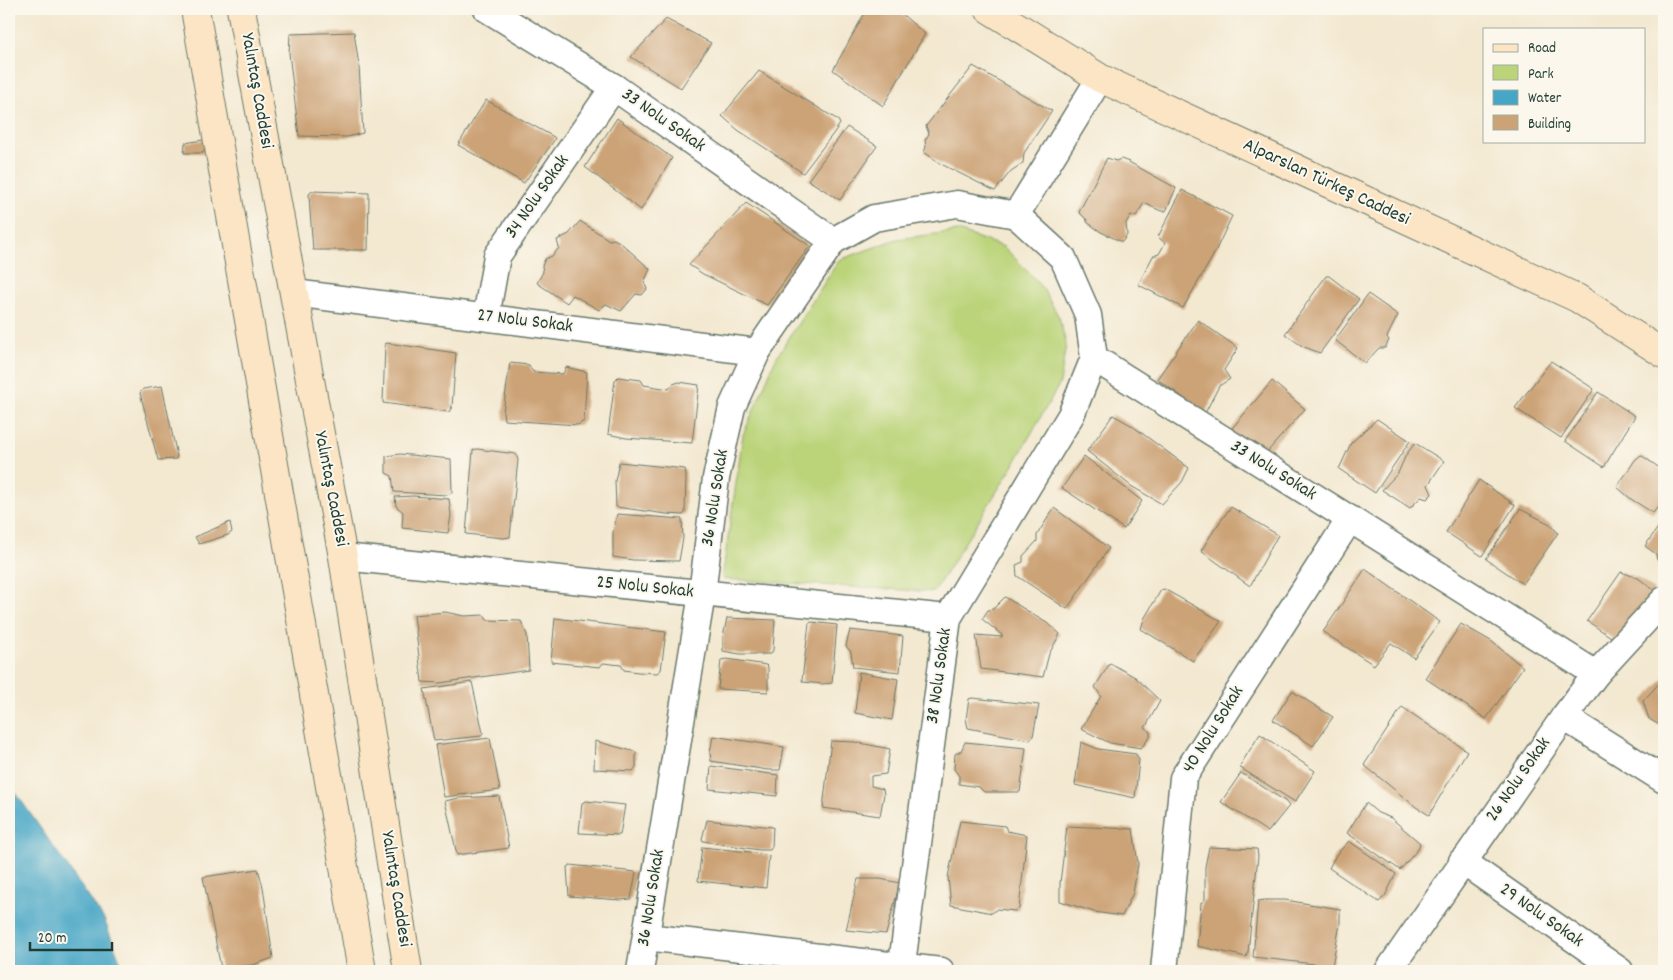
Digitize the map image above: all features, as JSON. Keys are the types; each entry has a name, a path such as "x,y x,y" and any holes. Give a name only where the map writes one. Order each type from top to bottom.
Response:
{"main road":[{"path":"195,9 362,971"},
{"name":"Yalıntaş Caddesi","path":"241,9 343,557 408,971"},
{"name":"Alparslan Türkeş Caddesi","path":"989,9 1100,78 1577,298 1664,354"}],"street":[{"name":"33 Nolu Sokak","path":"487,9 614,87 833,241"},
{"path":"1094,358 1088,315 1063,258 1016,214 1100,78"},
{"name":"34 Nolu Sokak","path":"486,318 497,256 614,87"},
{"name":"36 Nolu Sokak","path":"640,971 702,594 716,478 732,407 757,352 833,241 874,218 957,204 1016,214"},
{"name":"27 Nolu Sokak","path":"294,293 757,352"},
{"name":"33 Nolu Sokak","path":"1094,358 1596,674"},
{"name":"38 Nolu Sokak","path":"901,969 948,618 1071,415 1094,358"},
{"name":"40 Nolu Sokak","path":"1164,971 1182,778 1350,519"},
{"name":"25 Nolu Sokak","path":"343,557 948,618"},
{"name":"26 Nolu Sokak","path":"1388,971 1462,861 1564,716 1596,674 1664,600"},
{"path":"1564,716 1664,780"},
{"name":"29 Nolu Sokak","path":"1462,861 1620,971"},
{"path":"646,937 901,969 941,971"}],"green space":[{"path":"958,231 1004,247 1030,274 1043,289 1059,317 1066,344 1060,383 1014,464 934,592 722,579 743,435 776,358 839,260 897,239"}],"water":[{"path":"9,783 104,919 124,971 9,971"}],"building":[{"path":"867,9 896,9 925,34 883,106 833,70"},
{"path":"666,19 711,43 681,88 631,57"},
{"path":"354,32 359,66 363,133 347,137 299,136 289,53 290,34"},
{"path":"973,66 1052,111 1024,153 1023,163 1011,171 995,191 941,164 924,152 926,147 925,140 929,134 926,126"},
{"path":"759,71 838,120 840,124 803,173 738,130 722,116"},
{"path":"486,100 555,139 524,183 458,145"},
{"path":"617,118 672,158 641,210 585,167"},
{"path":"847,127 877,146 840,200 808,180"},
{"path":"203,140 206,148 203,153 184,153 185,143"},
{"path":"1107,158 1116,161 1121,159 1129,162 1176,188 1166,211 1161,211 1144,203 1136,216 1131,215 1126,223 1127,235 1122,242 1101,232 1087,222 1079,212"},
{"path":"1182,190 1232,216 1213,256 1183,308 1139,285 1153,256 1159,254 1165,243 1158,237"},
{"path":"312,191 369,193 368,250 313,250 309,194"},
{"path":"746,203 810,246 767,305 703,274 689,265"},
{"path":"580,221 609,240 614,239 621,243 650,269 644,282 647,289 642,295 636,294 621,311 606,304 599,310 573,295 567,303 537,283 543,272 542,266 545,259 552,256 559,248 557,240 569,234"},
{"path":"1326,276 1329,276 1359,299 1320,353 1302,346 1285,334"},
{"path":"1368,294 1398,315 1387,337 1389,340 1385,348 1379,348 1365,363 1336,341 1336,339"},
{"path":"1198,320 1238,348 1224,370 1230,379 1219,386 1205,413 1157,379"},
{"path":"385,344 456,353 452,407 449,412 383,403"},
{"path":"1551,361 1594,389 1561,438 1515,408"},
{"path":"510,363 529,365 533,372 563,374 566,367 587,372 584,421 578,425 504,420 503,412"},
{"path":"618,377 641,380 644,385 669,389 673,384 679,382 699,385 692,443 626,438 608,434 615,380"},
{"path":"1272,381 1305,409 1268,451 1260,456 1228,433"},
{"path":"162,386 177,456 176,459 158,460 140,393 143,389"},
{"path":"1598,392 1635,416 1604,467 1565,441"},
{"path":"1113,415 1131,425 1189,468 1182,482 1162,504 1131,486 1087,451"},
{"path":"1377,419 1410,441 1375,493 1339,469 1351,443"},
{"path":"1415,443 1444,461 1428,485 1432,494 1427,499 1421,497 1410,508 1382,490 1398,473 1406,455"},
{"path":"473,450 516,454 518,460 510,537 466,534"},
{"path":"400,454 451,459 452,493 447,495 394,492 392,476 386,473 386,456"},
{"path":"1641,455 1664,471 1664,499 1653,513 1631,499 1617,487 1635,460"},
{"path":"1084,456 1142,501 1124,529 1062,488"},
{"path":"619,462 685,469 685,513 683,515 666,514 616,507 615,481"},
{"path":"1479,480 1515,505 1482,556 1446,532"},
{"path":"413,496 449,499 451,515 448,533 402,528 403,512 396,506 395,497"},
{"path":"1231,507 1278,535 1250,586 1201,551"},
{"path":"1054,508 1109,548 1067,609 1017,576 1016,565 1023,562 1023,556 1037,541 1037,535"},
{"path":"1520,509 1550,524 1558,533 1523,584 1486,559"},
{"path":"617,514 682,519 683,538 679,561 633,560 613,557 613,533"},
{"path":"1664,519 1664,563 1657,560 1656,554 1645,546"},
{"path":"230,522 232,532 228,535 199,544 195,537"},
{"path":"1365,569 1440,622 1414,658 1391,643 1374,665 1323,632"},
{"path":"1621,572 1638,578 1654,590 1617,641 1587,621"},
{"path":"1164,589 1221,621 1193,661 1141,629 1144,619 1161,590"},
{"path":"1005,597 1050,625 1060,634 1049,654 1043,677 981,669 976,635 1002,637 982,619 988,610 993,609"},
{"path":"445,612 464,616 484,615 487,620 521,621 527,635 529,670 440,683 422,682 414,615"},
{"path":"555,618 666,632 661,670 657,673 638,672 624,670 621,665 603,663 600,667 551,662"},
{"path":"727,618 775,620 773,650 771,654 740,654 723,651 723,637"},
{"path":"809,623 837,625 832,683 822,684 803,682 802,680"},
{"path":"1461,624 1491,641 1523,667 1486,719 1425,678"},
{"path":"850,630 903,636 900,672 853,667 851,652 846,646"},
{"path":"727,659 766,665 768,667 768,692 718,689 721,660"},
{"path":"1110,663 1135,677 1160,701 1145,728 1150,732 1150,737 1141,748 1110,743 1081,729 1101,696 1095,687"},
{"path":"859,672 898,679 892,720 855,713"},
{"path":"1664,678 1664,733 1661,726 1649,719 1643,701"},
{"path":"472,682 483,733 481,736 434,741 424,689"},
{"path":"1292,691 1333,717 1313,746 1273,720"},
{"path":"969,699 1039,705 1033,736 1030,740 968,728 966,719"},
{"path":"1402,707 1467,751 1429,815 1416,807 1364,765"},
{"path":"1260,734 1315,771 1295,802 1239,767"},
{"path":"713,736 784,747 780,770 768,770 711,761 710,752"},
{"path":"490,738 500,790 444,797 435,745"},
{"path":"595,741 636,752 636,767 633,771 594,769"},
{"path":"831,741 855,742 890,749 886,774 871,776 871,786 883,789 884,794 880,816 823,808"},
{"path":"965,742 1026,748 1020,792 984,792 979,787 959,784 959,776 954,769 955,754 961,751"},
{"path":"1081,742 1098,749 1136,754 1139,760 1135,798 1075,785"},
{"path":"711,766 778,775 777,796 709,789"},
{"path":"1241,773 1285,801 1289,806 1268,832 1221,802"},
{"path":"499,796 509,848 457,855 445,801 459,798"},
{"path":"586,801 625,805 620,835 579,833 582,803"},
{"path":"1366,803 1378,813 1391,818 1420,843 1418,849 1400,870 1347,833"},
{"path":"707,820 773,827 772,847 770,850 759,850 703,841"},
{"path":"960,821 1005,826 1007,831 1027,835 1019,909 1015,911 997,909 992,913 951,905 948,877"},
{"path":"1067,826 1133,829 1138,864 1133,893 1122,916 1094,912 1060,901 1060,883"},
{"path":"1349,841 1396,874 1385,896 1379,902 1329,868 1336,855"},
{"path":"702,847 769,856 766,888 698,881"},
{"path":"1209,847 1257,849 1258,856 1246,957 1197,946 1201,903 1205,899 1205,867"},
{"path":"570,865 636,872 631,899 620,900 569,896 567,867"},
{"path":"258,869 263,887 273,958 253,965 221,968 203,877"},
{"path":"858,879 880,879 900,883 886,934 846,930"},
{"path":"1285,900 1340,909 1340,924 1332,966 1253,957 1258,901"}]}
